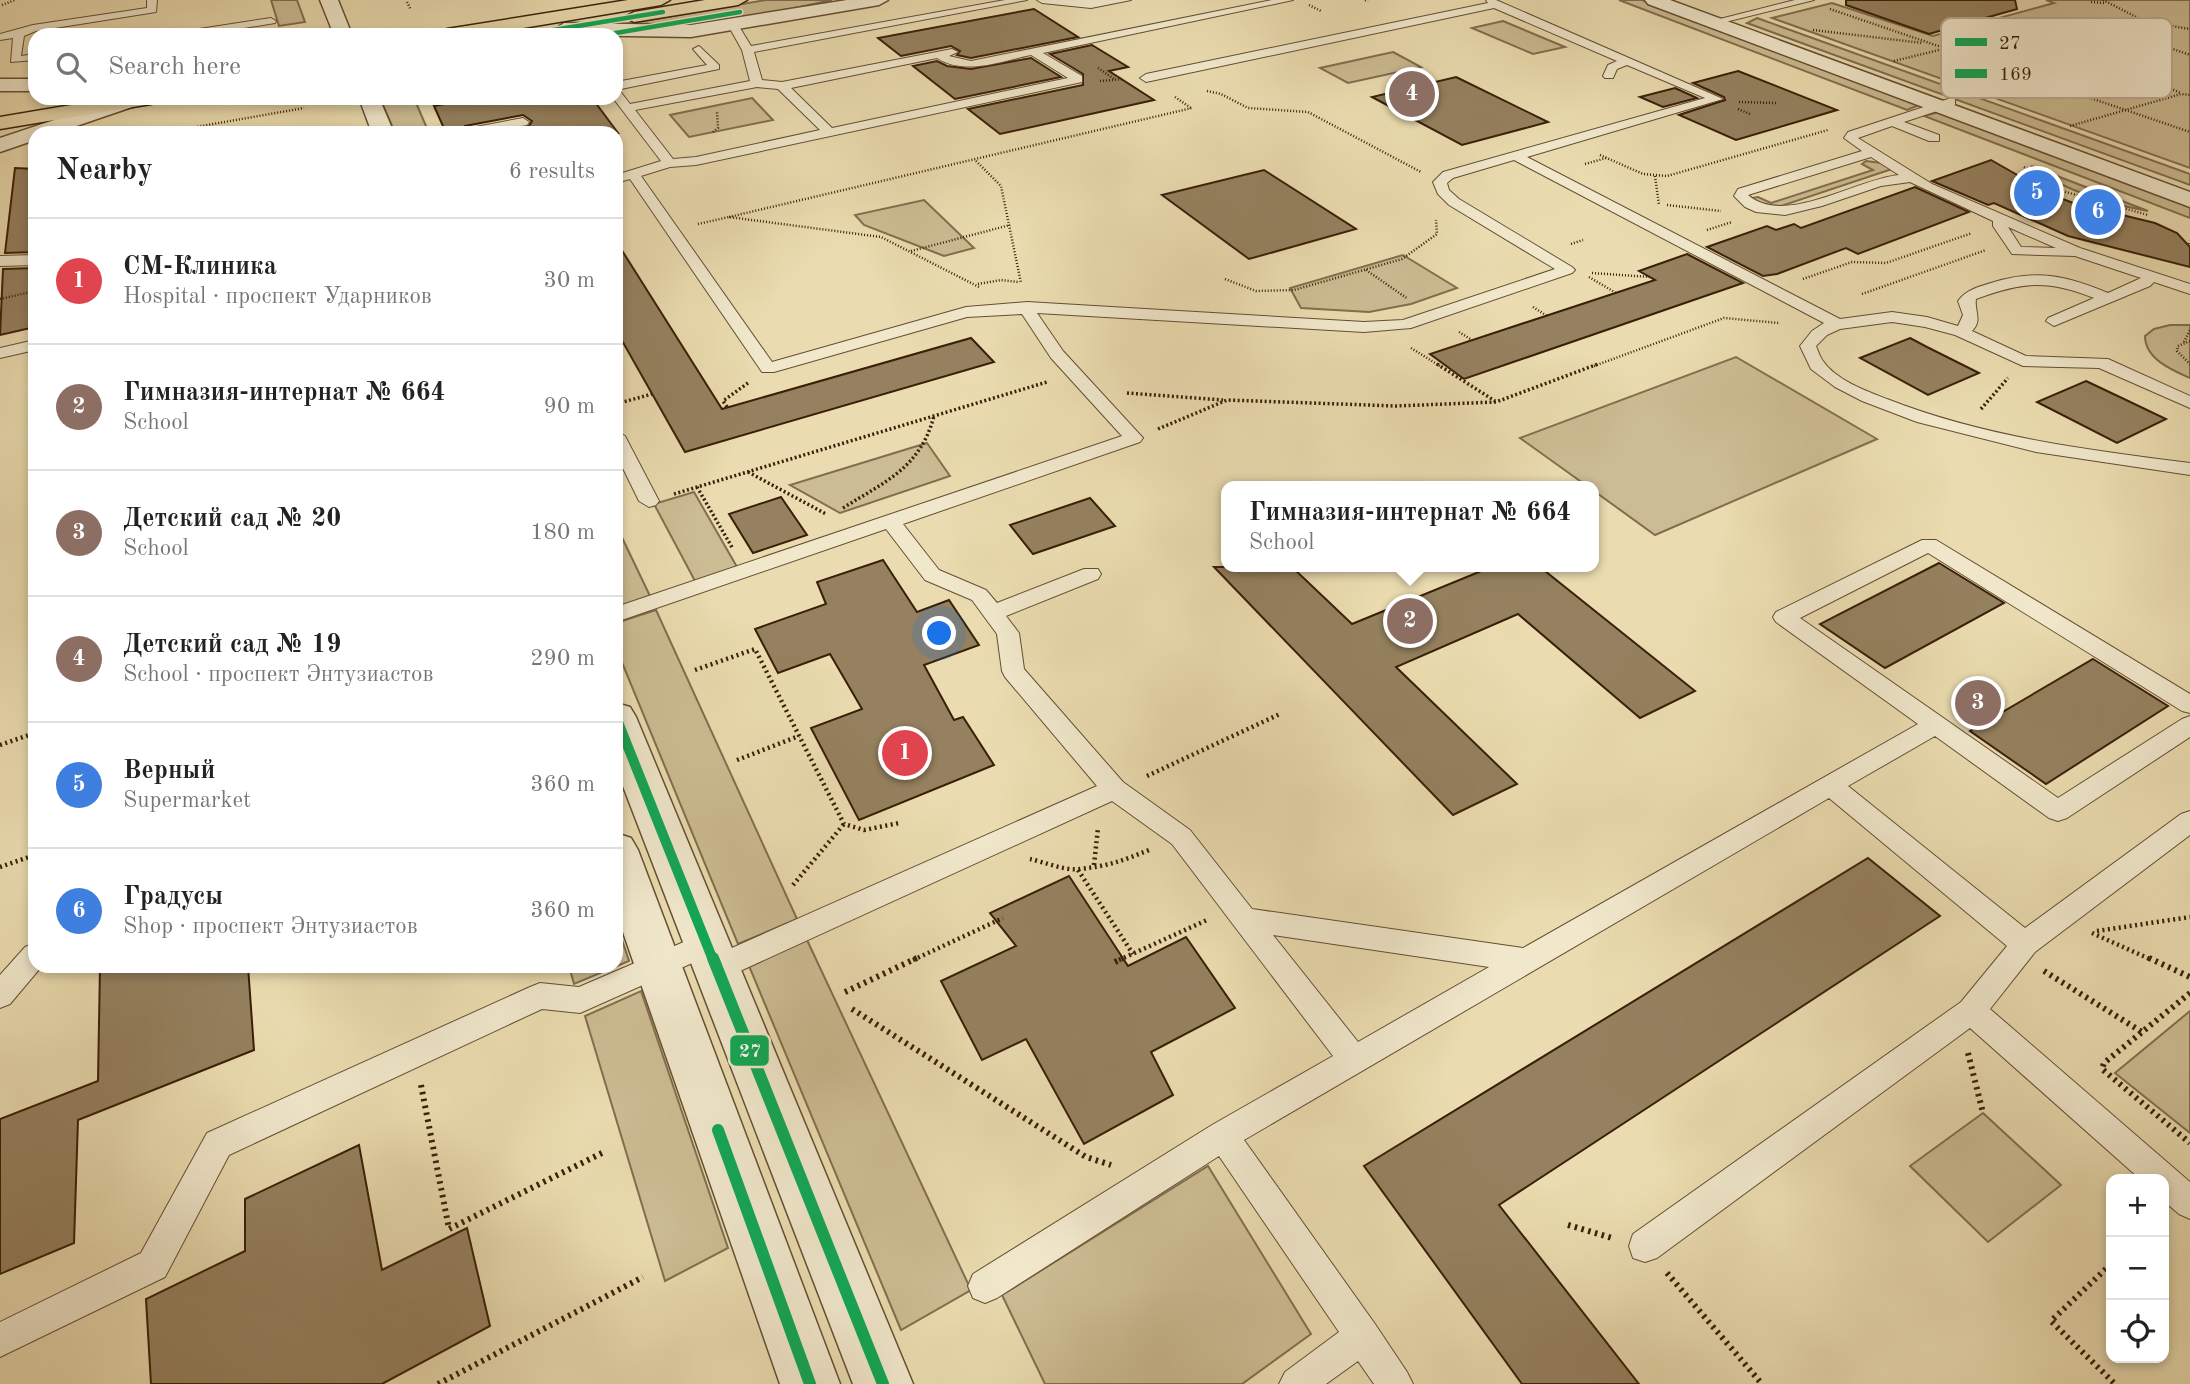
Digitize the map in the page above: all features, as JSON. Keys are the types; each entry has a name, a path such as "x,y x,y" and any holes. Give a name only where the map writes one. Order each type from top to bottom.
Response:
{"main road":[{"path":"547,28 661,0"},
{"path":"513,28 738,0"},
{"path":"0,108 28,103"},
{"path":"0,123 110,105"}],"street":[{"path":"329,0 341,28"},
{"path":"560,23 596,0"},
{"path":"560,23 682,32 733,26 879,0"},
{"path":"1654,0 1718,20 2190,191"},
{"path":"1673,0 1718,20"},
{"path":"0,85 28,85"},
{"path":"1945,104 2190,200"},
{"path":"56,126 119,105"},
{"path":"372,105 380,126"},
{"path":"0,145 28,135"},
{"path":"623,734 883,1384"},
{"path":"623,869 810,1384"},
{"path":"662,978 712,956"}],"lane":[{"path":"33,28 152,10 152,0"},
{"path":"748,50 1022,0"},
{"path":"1042,0 1077,10 1125,0"},
{"path":"940,55 951,62 971,64 1288,0"},
{"path":"1760,0 1774,8"},
{"path":"1718,20 1809,0"},
{"path":"634,175 768,368 966,312 994,309 1027,307 1381,327 1405,325 1567,270 1454,202 1441,186 1448,175 1717,99 1493,2 1146,78"},
{"path":"226,28 271,21"},
{"path":"1093,25 1110,36"},
{"path":"733,26 739,31 748,50 757,83"},
{"path":"0,37 28,30"},
{"path":"19,34 16,60 28,58"},
{"path":"623,85 715,67 699,49"},
{"path":"626,108 757,83 782,86 959,51"},
{"path":"623,177 669,163 696,161 1077,79 1034,52"},
{"path":"1609,76 1612,67 1627,61"},
{"path":"782,86 828,131"},
{"path":"623,104 669,163"},
{"path":"1945,104 1850,138 1911,178 2002,223 2075,251 2190,289"},
{"path":"502,126 523,122"},
{"path":"1892,122 1934,138"},
{"path":"1874,152 1743,192 1741,196 1756,212 1786,211 1887,180 1911,178"},
{"path":"1516,156 1831,323"},
{"path":"2002,223 2017,251 2058,254 2075,251"},
{"path":"0,261 28,260"},
{"path":"2054,321 2145,284 2151,275"},
{"path":"1961,332 1969,325 1970,315 1966,301 1970,296 2014,279 2060,281 2108,298"},
{"path":"623,613 1135,438 1088,390 1032,323 1027,307"},
{"path":"2190,403 2102,363 2080,360 2023,361 1961,332 1927,322 1892,317 1831,323 1814,335 1808,346 1815,363 1832,378 1880,403 1962,430 2049,449 2190,469"},
{"path":"0,353 28,347"},
{"path":"623,450 649,501"},
{"path":"891,522 932,575 979,595 1008,633 1013,671 1106,779 1181,837 1354,1060"},
{"path":"2190,705 1929,545 1784,617 2058,811 2190,725"},
{"path":"993,613 1091,574"},
{"path":"985,1286 1223,1136 1936,724"},
{"path":"712,956 981,848 1106,779"},
{"path":"1830,785 2021,949"},
{"path":"1645,1247 1966,1015 2021,949 2190,821"},
{"path":"1239,913 1526,961"},
{"path":"0,995 28,963"},
{"path":"0,1340 153,1265 218,1144 540,996 580,1000 662,978"},
{"path":"1966,1015 2156,1174"},
{"path":"1223,1136 1395,1384"},
{"path":"2169,1185 2190,1203"},
{"path":"1297,1384 1363,1336"}],"path":[{"path":"0,13 3,0"},
{"path":"2,5 15,0"},
{"path":"2103,0 2138,18"},
{"path":"407,2 411,10"},
{"path":"2091,2 2110,4"},
{"path":"1825,8 1941,47"},
{"path":"2172,26 2190,29"},
{"path":"1805,29 1933,44"},
{"path":"1890,62 1941,49"},
{"path":"2172,49 2190,55"},
{"path":"2172,89 2190,96"},
{"path":"1207,91 1221,94 1248,108 1308,112 1441,186 1436,195 1437,234 1402,259 1294,290 1256,291 1225,279"},
{"path":"2172,96 2181,93"},
{"path":"2089,98 2190,132"},
{"path":"2068,126 2164,98"},
{"path":"1734,102 1776,103"},
{"path":"711,133 718,128 716,107"},
{"path":"202,126 304,108"},
{"path":"674,230 1192,108"},
{"path":"1570,141 1633,171 1667,176 1833,129"},
{"path":"975,160 1001,186 1021,283"},
{"path":"2016,160 2036,178 2113,208 2152,215"},
{"path":"1600,200 1756,212"},
{"path":"1676,240 1756,212"},
{"path":"729,217 881,237 977,284 994,309"},
{"path":"1773,290 1852,262 1886,263 2002,223"},
{"path":"910,251 1010,225"},
{"path":"1088,390 1227,400 1396,406 1496,402 1724,318 1831,323 1847,300 1980,251 2014,246"},
{"path":"1366,270 1433,315"},
{"path":"1581,272 1650,277"},
{"path":"0,299 28,293"},
{"path":"1381,327 1461,382 1496,402"},
{"path":"2183,343 2190,330"},
{"path":"2190,341 2178,346 2177,351 2190,364"},
{"path":"1962,430 2023,361"},
{"path":"727,407 723,401 768,368"},
{"path":"649,501 1075,374"},
{"path":"623,402 652,394"},
{"path":"1135,438 1227,400"},
{"path":"799,553 812,530 914,463 930,437 934,416"},
{"path":"747,472 861,533"},
{"path":"697,487 746,571"},
{"path":"695,670 754,649 844,824 864,830 899,824"},
{"path":"1106,779 1127,755 1146,776 1280,714"},
{"path":"0,745 28,735"},
{"path":"737,760 799,736"},
{"path":"793,885 844,824"},
{"path":"981,848 1078,870 1094,865 1109,867 1181,837"},
{"path":"0,867 28,857"},
{"path":"1078,870 1133,954"},
{"path":"1115,962 1239,913"},
{"path":"2190,917 2090,932 2190,977"},
{"path":"845,992 1003,918"},
{"path":"2021,949 2142,1032"},
{"path":"2190,993 2104,1063 2102,1069 2190,1143"},
{"path":"852,1009 1086,1157 1155,1179"},
{"path":"1966,1015 1983,1113"},
{"path":"415,1054 449,1228 606,1151"},
{"path":"1568,1225 1645,1247 1762,1384"},
{"path":"2106,1269 2051,1321 2115,1384"},
{"path":"438,1384 643,1277"}],"shaded area":[{"path":"271,0 297,0 305,22 279,26"},
{"path":"766,0 832,0 710,26 620,25"},
{"path":"1619,0 1642,0 1919,105 1907,110"},
{"path":"2046,0 2190,0 2190,168 1995,98 2172,98 2172,18 1999,18 2054,3"},
{"path":"1832,3 1933,36 1941,34 1941,79 1772,18"},
{"path":"1757,18 1941,84 1941,94 1747,23"},
{"path":"1503,21 1565,47 1533,54 1472,28"},
{"path":"1393,52 1421,67 1348,83 1320,68"},
{"path":"752,98 773,120 689,137 670,115"},
{"path":"1952,98 1979,98 2190,174 2190,185"},
{"path":"383,105 417,105 426,126 392,126"},
{"path":"1939,112 2190,206 2190,218 1924,116"},
{"path":"1866,161 1881,163 1892,169 1778,207 1765,206 1752,198 1758,197 1771,203 1873,170 1862,164"},
{"path":"2031,166 2148,211 2087,195 2057,182"},
{"path":"924,200 974,248 944,256 864,225 855,215"},
{"path":"1403,255 1457,288 1411,304 1369,312 1301,308 1290,288"},
{"path":"2170,325 2190,325 2190,378 2161,363 2146,344 2145,336 2154,329"},
{"path":"1736,357 1877,439 1655,535 1599,495 1599,481 1580,481 1520,438"},
{"path":"927,443 950,476 840,513 790,485"},
{"path":"694,492 737,567 695,581 654,504"},
{"path":"623,540 650,596 623,606"},
{"path":"656,610 797,919 738,944 623,665 623,621"},
{"path":"807,940 971,1290 901,1330 749,966"},
{"path":"623,943 629,961 623,964"},
{"path":"571,973 600,973 574,984"},
{"path":"641,991 728,1248 665,1281 585,1016"},
{"path":"2190,1011 2190,1133 2115,1073"},
{"path":"1983,1113 2061,1185 1988,1242 1910,1166"},
{"path":"1208,1166 1311,1334 1242,1384 1045,1384 1002,1295"}],"building":[{"path":"1846,0 2015,0 2017,9 1985,18 1941,18 1941,31 1929,34 1846,5"},
{"path":"1034,9 1078,37 971,58 957,55 960,51 951,46 901,56 878,38"},
{"path":"1092,45 1128,67 1109,71 1154,100 1000,134 968,109 1083,85 1083,74 1050,54"},
{"path":"1031,58 1061,77 955,99 913,66 937,61 947,66 971,69"},
{"path":"1738,71 1837,110 1736,140 1679,115 1725,100 1724,97 1693,83"},
{"path":"1456,77 1548,122 1462,145 1372,97"},
{"path":"1675,88 1697,98 1663,107 1640,97"},
{"path":"597,105 613,126 529,126 532,121 523,115 465,126 443,126 434,106"},
{"path":"1991,160 2019,176 2025,184 2073,203 2155,223 2177,233 2190,247 2190,267 2068,236 1994,203 1988,205 1932,181"},
{"path":"15,168 28,169 28,252 5,253"},
{"path":"1264,170 1356,229 1249,259 1162,195"},
{"path":"1915,187 1969,212 1858,254 1846,248 1777,274 1763,276 1707,247 1767,226 1776,230 1794,224 1801,228"},
{"path":"623,252 722,409 971,338 994,362 685,452 623,342"},
{"path":"1687,254 1743,283 1464,379 1430,354 1655,280 1639,271"},
{"path":"28,268 28,329 0,335 3,269"},
{"path":"1910,338 1979,373 1928,395 1860,358"},
{"path":"2086,381 2166,419 2117,443 2037,402"},
{"path":"781,497 807,535 753,553 729,514"},
{"path":"1090,498 1115,526 1033,554 1010,525"},
{"path":"883,560 917,612 949,600 979,645 924,665 954,720 963,717 994,765 859,820 811,728 862,709 830,654 778,673 755,629 826,604 817,582"},
{"path":"1939,563 2004,603 1885,668 1820,624"},
{"path":"1214,567 1221,567 1221,572 1297,572 1352,624 1479,572 1546,572 1695,691 1640,718 1518,614 1396,667 1517,784 1453,815"},
{"path":"2093,659 2168,706 2046,784 1970,731"},
{"path":"1868,858 1940,916 1499,1205 1639,1384 1522,1384 1364,1166"},
{"path":"1069,876 1128,966 1186,937 1235,1008 1151,1052 1173,1095 1084,1144 1026,1039 982,1060 941,981 1016,946 990,913"},
{"path":"100,973 248,973 254,1050 78,1120 74,1243 0,1274 0,1119 98,1081"},
{"path":"359,1145 382,1270 467,1228 490,1326 382,1384 151,1384 146,1299 245,1251 245,1199"}],"transit line":[{"name":"169","path":"566,28 663,12"},
{"name":"169","path":"623,32 740,12"},
{"name":"27","path":"623,734 883,1384"},
{"name":"27","path":"718,1130 810,1384"}],"place":[{"name":"Детский сад № 19","path":"1412,94"},
{"name":"Верный","path":"2037,193"},
{"name":"Градусы","path":"2098,212"},
{"name":"Гимназия-интернат № 664","path":"1410,621"},
{"name":"Детский сад № 20","path":"1978,703"},
{"name":"СМ-Клиника","path":"905,753"}]}
